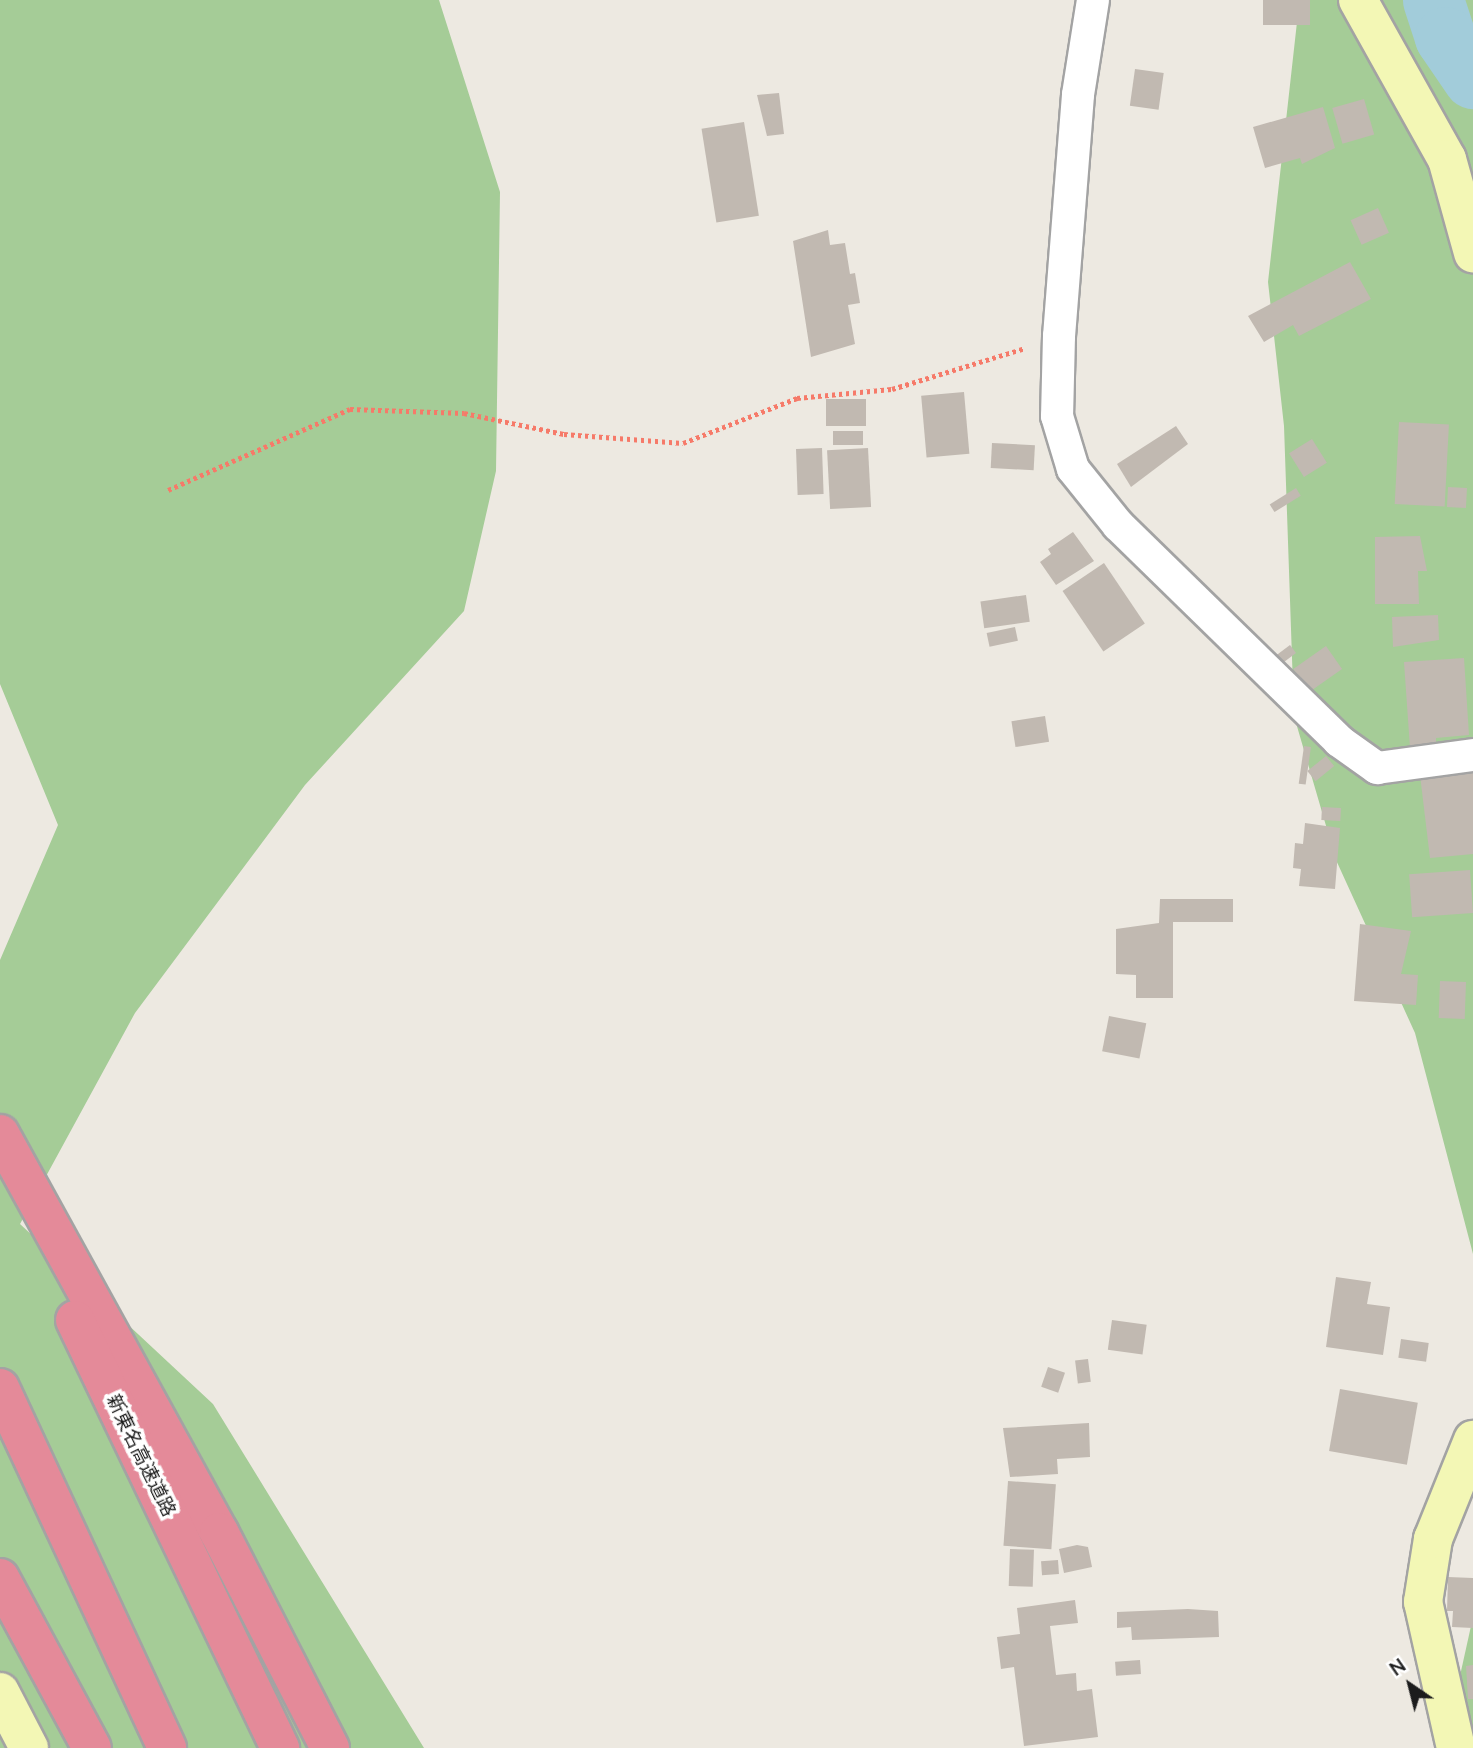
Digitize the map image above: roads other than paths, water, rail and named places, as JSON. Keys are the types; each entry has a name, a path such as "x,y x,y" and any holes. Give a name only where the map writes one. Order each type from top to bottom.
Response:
{"highway":[{"path":"0,1134 219,1532 330,1748"},
{"name":"新東名高速道路","path":"0,1164 280,1748"},
{"path":"0,1388 167,1748"},
{"path":"0,1578 92,1748"}],"street":[{"path":"1094,0 1078,95 1059,336 1057,416 1073,469 1118,525 1339,741 1377,768 1473,755"},
{"path":"1358,0 1447,159 1473,253"},
{"path":"1456,1748 1423,1602 1433,1539 1473,1440"},
{"path":"0,1692 29,1748"}],"waterway":[{"path":"1433,0 1445,37 1473,78"}]}
